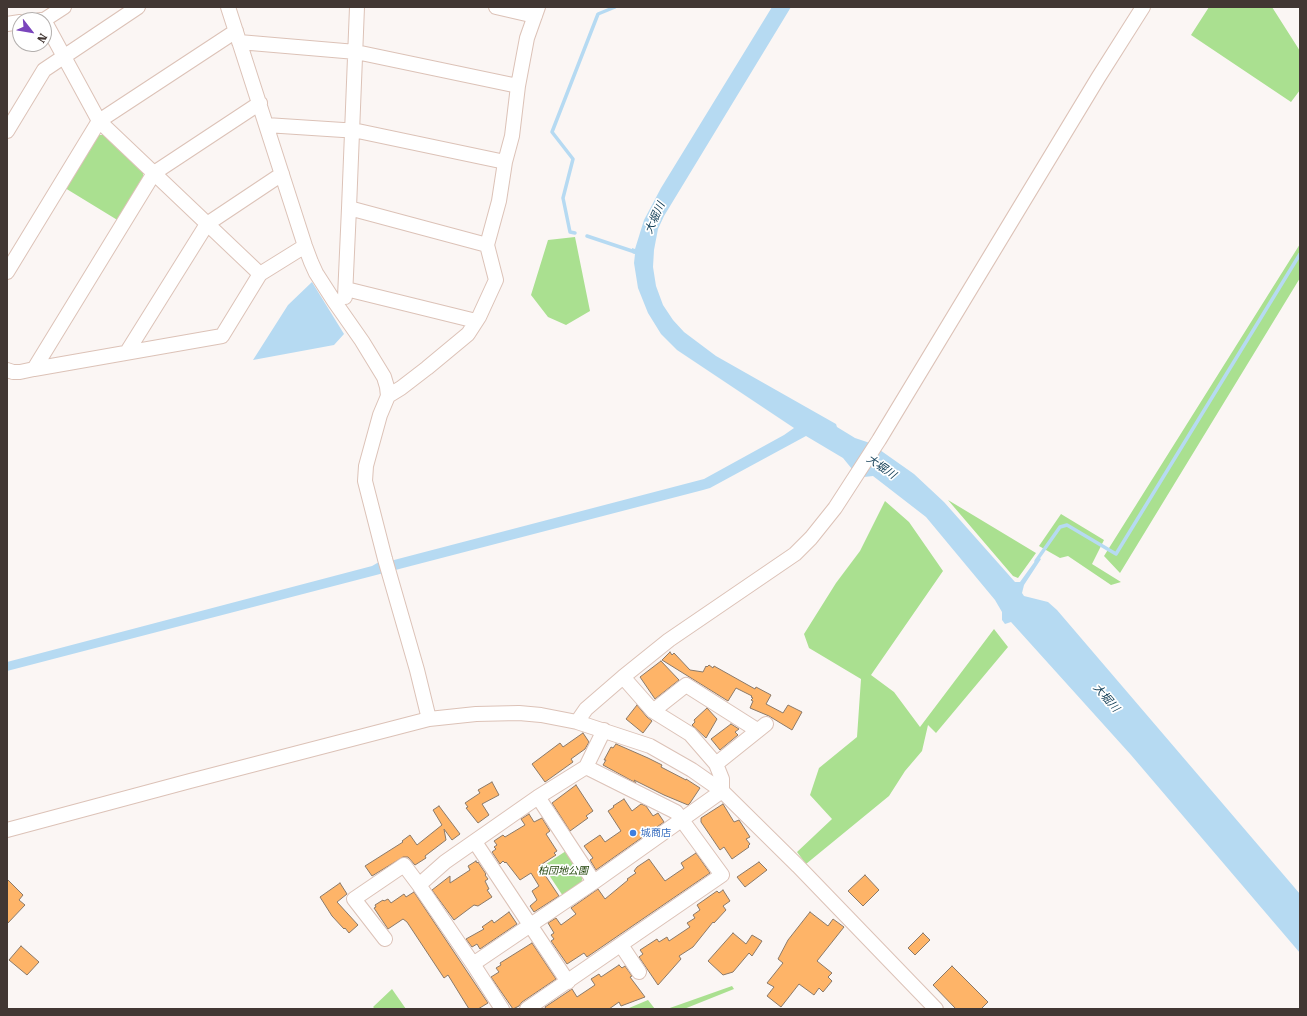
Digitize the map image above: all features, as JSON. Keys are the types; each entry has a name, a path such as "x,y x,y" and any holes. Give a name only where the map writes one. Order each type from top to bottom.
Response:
{"street":[{"path":"52,15 64,7"},
{"path":"7,131 44,70 138,7"},
{"path":"228,7 305,246 316,273 362,341 384,378 387,387 388,396 380,415 373,439 366,466 365,481 385,559 417,670 429,720"},
{"path":"342,313 346,289 357,7"},
{"path":"388,396 427,368 468,334 496,280 487,245 499,201 505,162 512,136 518,86 527,38 537,11 496,7"},
{"path":"577,722 586,709 669,640 795,554 811,538 835,508 877,444 1142,7"},
{"path":"52,35 99,121 260,274"},
{"path":"7,272 99,121 238,37 356,52 518,86"},
{"path":"34,369 154,173 260,103"},
{"path":"266,125 353,130 505,162"},
{"path":"127,352 207,224 282,174"},
{"path":"349,208 487,245"},
{"path":"7,370 20,372 222,336 260,274 305,246"},
{"path":"346,289 476,321"},
{"path":"623,677 652,711 690,734 716,764 722,779 722,791"},
{"path":"652,711 686,685 762,727 716,764"},
{"path":"7,830 190,780 429,720 476,714 519,713 541,715 577,722 644,744 662,752 692,770 722,791 798,866 936,1009"},
{"path":"418,885 445,862 586,767 604,730"},
{"path":"527,1009 722,875 676,812 586,767"},
{"path":"474,964 594,882 722,791"},
{"path":"538,798 594,882"},
{"path":"475,842 568,982"},
{"path":"384,939 354,899 404,865 474,964 502,1009"},
{"path":"621,945 639,972"}],"green space":[{"path":"1209,7 1272,7 1300,51 1300,90 1291,102 1191,35"},
{"path":"97,135 105,135 143,170 143,181 119,221 65,188"},
{"path":"575,237 590,311 566,325 548,317 531,295 548,240"},
{"path":"1300,244 1300,278 1120,573 1104,556"},
{"path":"948,500 1036,553 1018,578 1013,576"},
{"path":"885,501 909,522 943,571 871,675 894,692 920,727 994,629 1008,647 936,733 928,725 922,751 905,771 889,796 806,864 797,852 832,819 810,795 819,768 857,737 861,679 809,648 804,634 836,583 860,551"},
{"path":"1061,514 1104,540 1092,564 1121,582 1111,585 1068,556 1060,558 1039,546"},
{"name":"柏団地公園","path":"566,851 583,876 581,884 563,896 543,866"},
{"path":"732,986 734,989 684,1009 667,1009"},
{"path":"392,989 406,1009 375,1009 373,1007"},
{"path":"648,1000 655,1009 629,1009 629,1008"}],"water":[{"name":"大堀川","path":"772,7 791,7 664,216 658,229 654,250 653,267 656,286 663,305 673,320 684,332 716,356 836,424 837,427 855,438 870,443 914,474 944,502 1015,582 1020,582 1038,557 1041,559 1024,585 1022,593 1024,596 1048,602 1057,610 1300,894 1300,953 1131,755 1011,622 1005,624 1002,620 1002,612 995,600 926,517 873,476 864,477 864,472 852,469 843,458 806,436 710,488 7,671 7,662 372,566 379,562 394,560 704,479 794,428 677,350 661,334 648,313 638,288 634,263 635,254 632,253 632,248 635,249 644,220 661,188"},
{"path":"312,282 344,334 334,345 253,360 288,305"}],"building":[{"path":"670,652 672,655 674,653 690,670 703,672 706,666 707,667 709,665 713,668 714,666 755,689 756,687 771,695 766,704 783,713 788,705 802,712 792,730 769,716 750,708 753,701 751,700 753,698 751,697 752,696 736,688 728,701 662,660"},
{"path":"661,661 679,680 655,699 640,677"},
{"path":"637,705 652,721 643,733 626,719"},
{"path":"707,708 717,719 706,738 692,725 695,722 694,720"},
{"path":"731,724 739,729 735,732 738,735 720,750 711,739"},
{"path":"583,733 589,742 585,749 571,759 573,762 545,782 532,764 560,743 563,747"},
{"path":"616,744 662,765 661,767 686,779 700,788 688,805 634,780 636,783 603,765 611,747 613,748"},
{"path":"492,782 499,795 482,804 489,815 478,823 466,808 468,807 465,803 480,793 478,790"},
{"path":"576,785 593,811 586,816 588,818 570,831 552,803"},
{"path":"624,799 632,811 641,804 646,806 653,816 658,813 664,822 596,870 590,860 593,858 584,846 600,835 605,842 621,831 608,811"},
{"path":"723,804 734,822 739,820 750,837 746,839 750,844 748,846 749,847 732,859 724,847 720,850 701,822 701,818"},
{"path":"439,806 460,834 452,840 444,829 446,840 425,856 426,858 415,865 408,857 403,857 372,876 365,866 403,842 402,841 410,835 417,845 442,825 433,810"},
{"path":"529,814 534,822 542,818 550,831 546,834 557,851 554,853 556,855 539,866 559,896 534,912 530,906 537,900 532,891 539,886 531,873 520,880 506,862 505,863 503,861 500,864 492,852 496,849 494,847 497,845 494,841 503,835 505,837 525,825 521,819"},
{"path":"696,853 710,873 587,957 584,953 567,964 551,941 554,939 551,935 554,933 548,923 556,918 561,925 576,914 571,908 598,889 605,899 636,873 634,871 637,867 649,859 665,881 684,868 681,863"},
{"path":"476,861 486,874 485,875 488,879 485,881 489,889 487,890 492,897 478,906 474,905 454,920 432,890 450,876 450,883 470,870 468,866"},
{"path":"759,862 767,870 745,887 737,877"},
{"path":"865,875 879,890 863,906 848,891"},
{"path":"7,879 23,895 19,900 25,905 7,924"},
{"path":"340,883 347,894 337,902 358,925 349,933 332,916 320,897"},
{"path":"723,890 730,901 723,906 726,910 714,923 713,922 693,947 679,956 681,959 658,985 639,957 643,954 640,950 657,939 659,942 667,937 669,941 690,927 687,923 695,918 693,915 700,910 697,905 717,891 719,893"},
{"path":"414,892 488,1003 478,1009 469,1009 448,975 444,978 407,922 403,919 388,929 374,908 376,907 375,905 383,900 388,899 391,903 404,894 406,897"},
{"path":"509,912 517,924 480,949 477,944 472,947 466,939 484,929 482,927 492,920 494,923"},
{"path":"810,912 828,926 833,919 844,927 817,961 832,973 828,977 832,981 823,992 819,988 814,995 799,984 781,1007 767,996 774,987 767,983 783,963 778,959 788,940"},
{"path":"733,933 746,944 752,935 762,941 752,956 749,953 733,972 723,975 708,961"},
{"path":"923,933 930,940 915,955 908,948"},
{"path":"532,943 556,979 513,1009 491,977 499,972 496,968 501,965 500,963"},
{"path":"21,946 39,962 27,975 9,960"},
{"path":"619,965 622,968 625,966 632,976 630,977 645,997 621,1006 619,1002 609,1009 546,1009 545,1007 572,989 577,997 595,985 591,979 599,974 601,977"},
{"path":"952,966 988,1002 981,1009 956,1009 933,985"}],"waterway":[{"path":"575,233 570,232 563,198 573,159 552,132 598,14 615,7"},
{"path":"587,236 635,252"},
{"path":"1036,561 1060,527 1067,525 1116,554 1300,254"}],"place":[{"name":"城商店","path":"633,833"}]}
